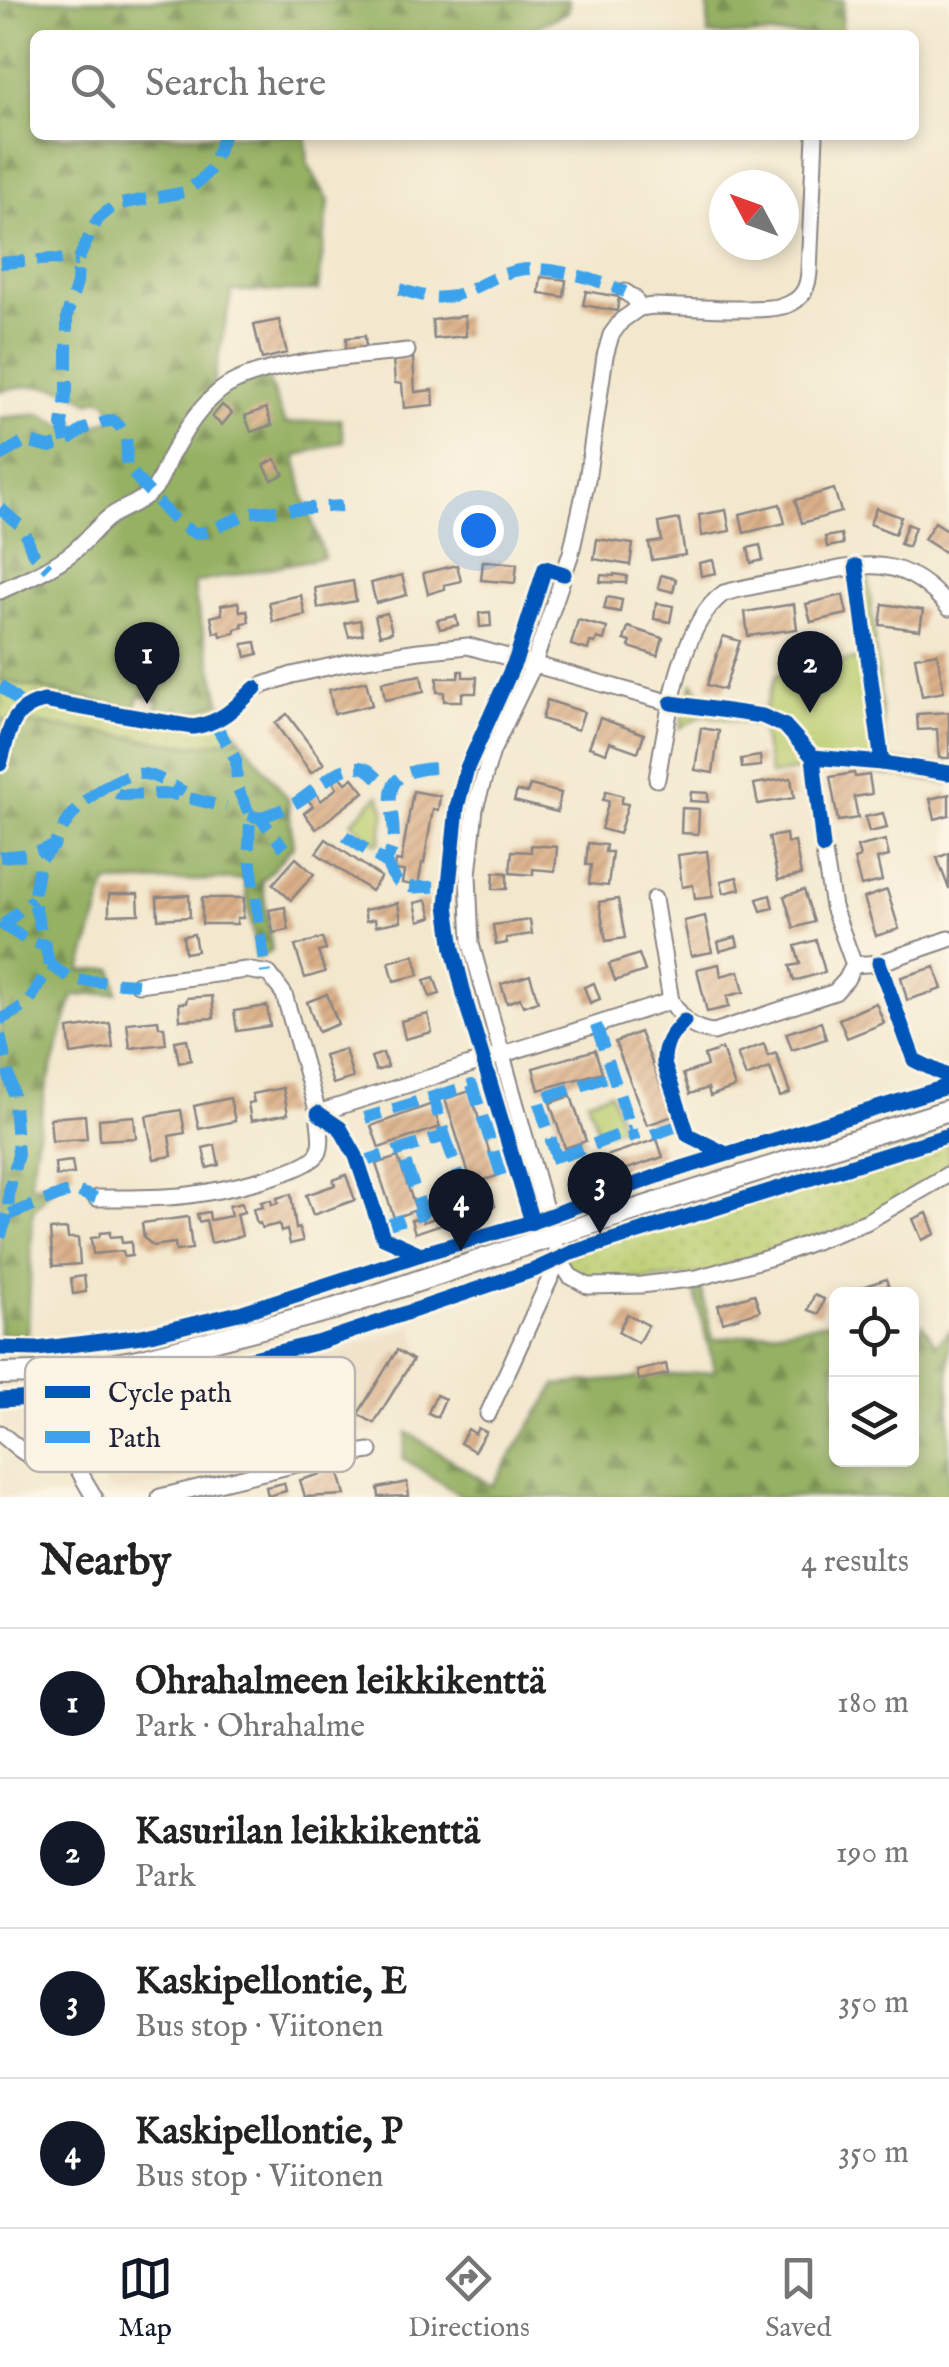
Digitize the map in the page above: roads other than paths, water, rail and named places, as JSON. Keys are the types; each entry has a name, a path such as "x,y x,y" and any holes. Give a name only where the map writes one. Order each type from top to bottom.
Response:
{"main road":[{"path":"151,1357 334,1310 949,1110"},
{"path":"0,1374 25,1373"}],"street":[{"path":"814,140 808,286 800,297 786,306 763,309 639,308 610,335 587,480 571,552 533,666 492,751 474,808 468,875 471,944 559,1259 570,1276 588,1286 641,1286 696,1278 772,1257 866,1222 949,1174"},
{"path":"625,292 639,308"},
{"path":"0,591 42,572 73,552 110,516 130,508 156,488 184,434 230,383 285,367 407,351"},
{"path":"657,779 671,703 693,632 712,602 724,593 856,566 886,566 920,579 949,608"},
{"path":"255,688 359,660 468,646 671,703"},
{"path":"654,900 671,1001 684,1021 701,1031 714,1032 835,992 846,980 854,965 832,907 823,847"},
{"path":"854,965 879,962 949,939"},
{"path":"96,1198 190,1195 242,1184 305,1165 317,1156 320,1148 318,1113 284,994 269,974 246,970 138,984"},
{"path":"318,1113 671,1001"},
{"path":"488,1414 559,1259"},
{"path":"0,1433 25,1454"},
{"path":"355,1452 370,1450"},
{"path":"80,1472 94,1497"},
{"path":"160,1497 264,1472"}],"place":[{"name":"Ohrahalmeen leikkikenttä","path":"147,704"},
{"name":"Kasurilan leikkikenttä","path":"810,713"},
{"name":"Kaskipellontie, E","path":"600,1234"},
{"name":"Kaskipellontie, P","path":"461,1251"}]}
